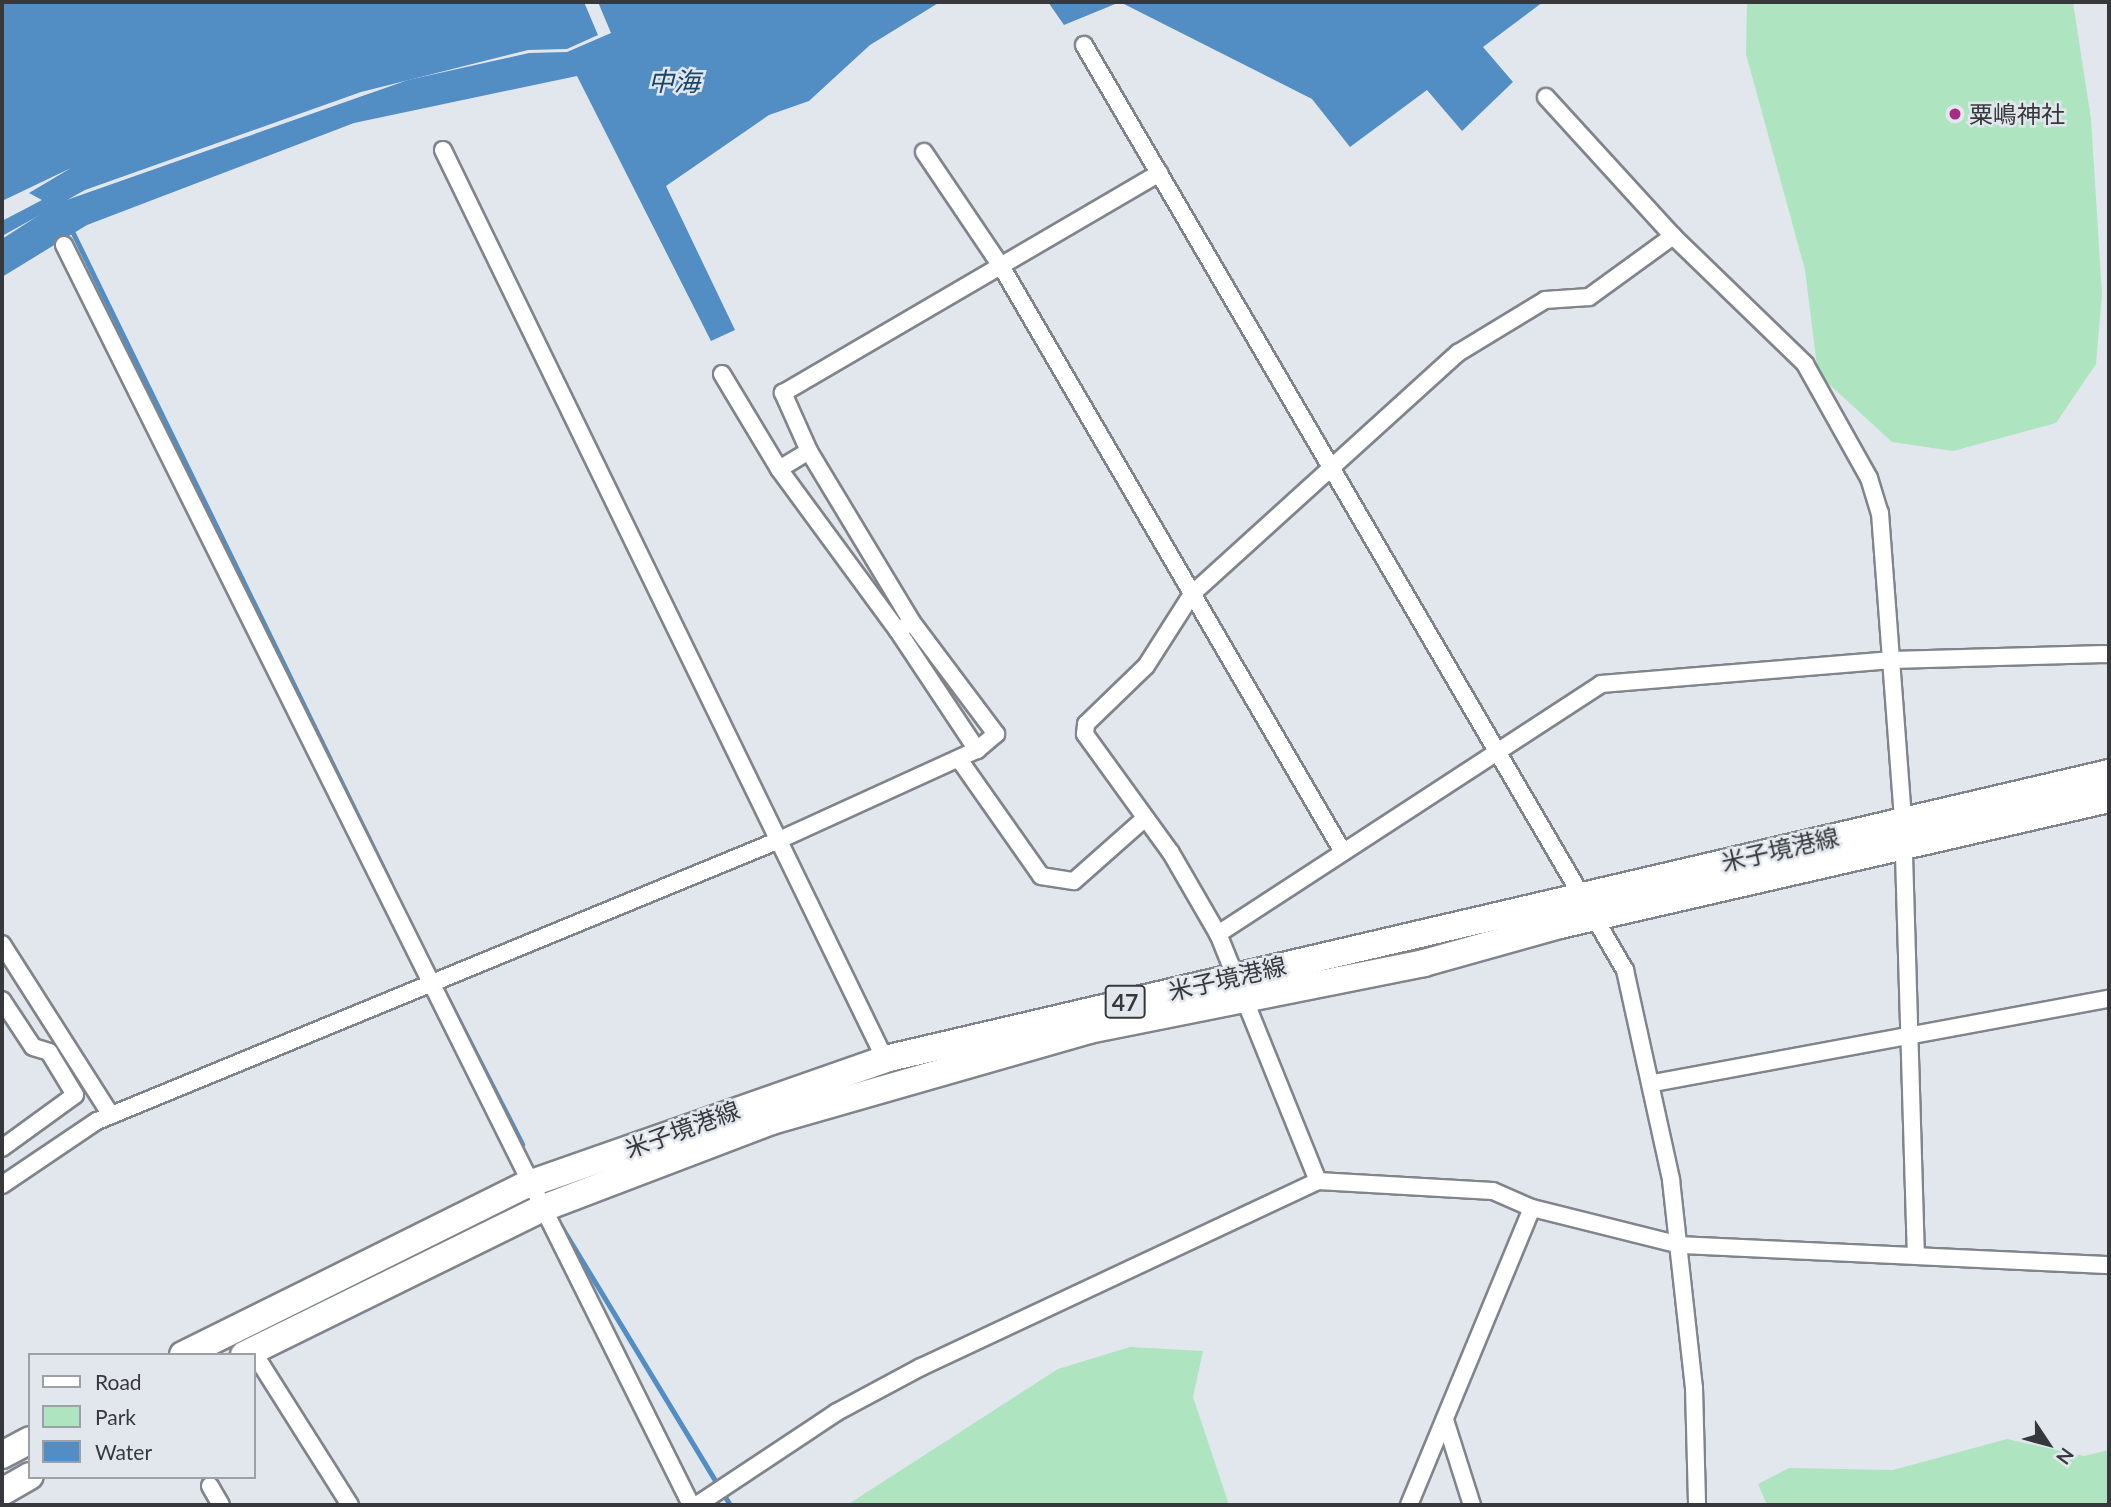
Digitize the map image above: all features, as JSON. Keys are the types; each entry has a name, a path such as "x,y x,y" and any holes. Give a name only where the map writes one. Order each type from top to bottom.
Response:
{"main road":[{"name":"米子境港線","path":"248,1352 541,1209 772,1121 1089,1030 1246,1002 1588,908 1902,834 2109,773"},
{"name":"米子境港線","path":"1902,834 2109,799"},
{"name":"米子境港線","path":"187,1353 526,1185 885,1059 1239,976 1588,908"},
{"path":"2,1455 28,1441"}],"street":[{"path":"1084,45 1334,466 1625,970 1654,1083 1679,1245 1694,1388 1696,1505"},
{"path":"1546,97 1673,236 1774,329 1839,417 1880,513 1886,648 1892,660 1902,834 1916,1255"},
{"path":"443,150 885,1059"},
{"path":"925,152 1000,266 1343,852"},
{"path":"977,750 809,451 783,393 1158,173"},
{"path":"1318,1181 1246,1002 1239,976 1218,934 1171,853 1143,820 1085,734 1086,724 1146,666 1192,594 1458,353 1545,299 1589,297 1673,236"},
{"path":"64,245 433,985 526,1185 698,1504 837,1412 921,1367 1318,1181 1493,1191 1532,1208 1679,1245 2109,1265"},
{"path":"2,1185 111,1115 433,985 961,762 996,733 905,626 779,469 722,374"},
{"path":"779,469 809,451"},
{"path":"1218,934 1601,684 1892,660 2109,654"},
{"path":"961,762 1041,876 1074,881 1143,820"},
{"path":"2,944 111,1115"},
{"path":"1654,1083 2109,999"},
{"path":"2,1000 33,1047 48,1052 75,1095 2,1148"},
{"path":"1409,1505 1532,1208"},
{"path":"256,1364 350,1505"},
{"path":"1444,1420 1472,1505"},
{"path":"210,1486 222,1505"}],"green space":[{"path":"1747,2 2073,2 2091,119 2102,294 2096,364 2056,423 1953,451 1892,442 1818,374 1805,270 1746,54"},
{"path":"1130,1347 1203,1351 1193,1397 1229,1505 847,1505 1058,1369"},
{"path":"2007,1439 2084,1456 2109,1450 2109,1505 1767,1505 1758,1484 1789,1468 1893,1470"}],"water":[{"path":"2,2 584,2 598,35 567,49 528,50 361,92 85,190 2,236 2,221 42,200 29,193 71,168 2,201"},
{"name":"中海","path":"598,2 940,2 870,45 809,101 769,115 666,186 735,330 711,341 577,76 354,123 87,225 2,277 2,239 58,203 408,80 529,53 567,52 611,33"},
{"path":"1048,2 1120,2 1064,25"},
{"path":"1120,2 1543,2 1483,47 1513,82 1462,131 1427,90 1350,147 1312,99"}],"waterway":[{"path":"70,227 390,882"},
{"path":"428,960 522,1144"},
{"path":"561,1226 730,1505"}],"place":[{"name":"粟嶋神社","path":"1955,114"}]}
